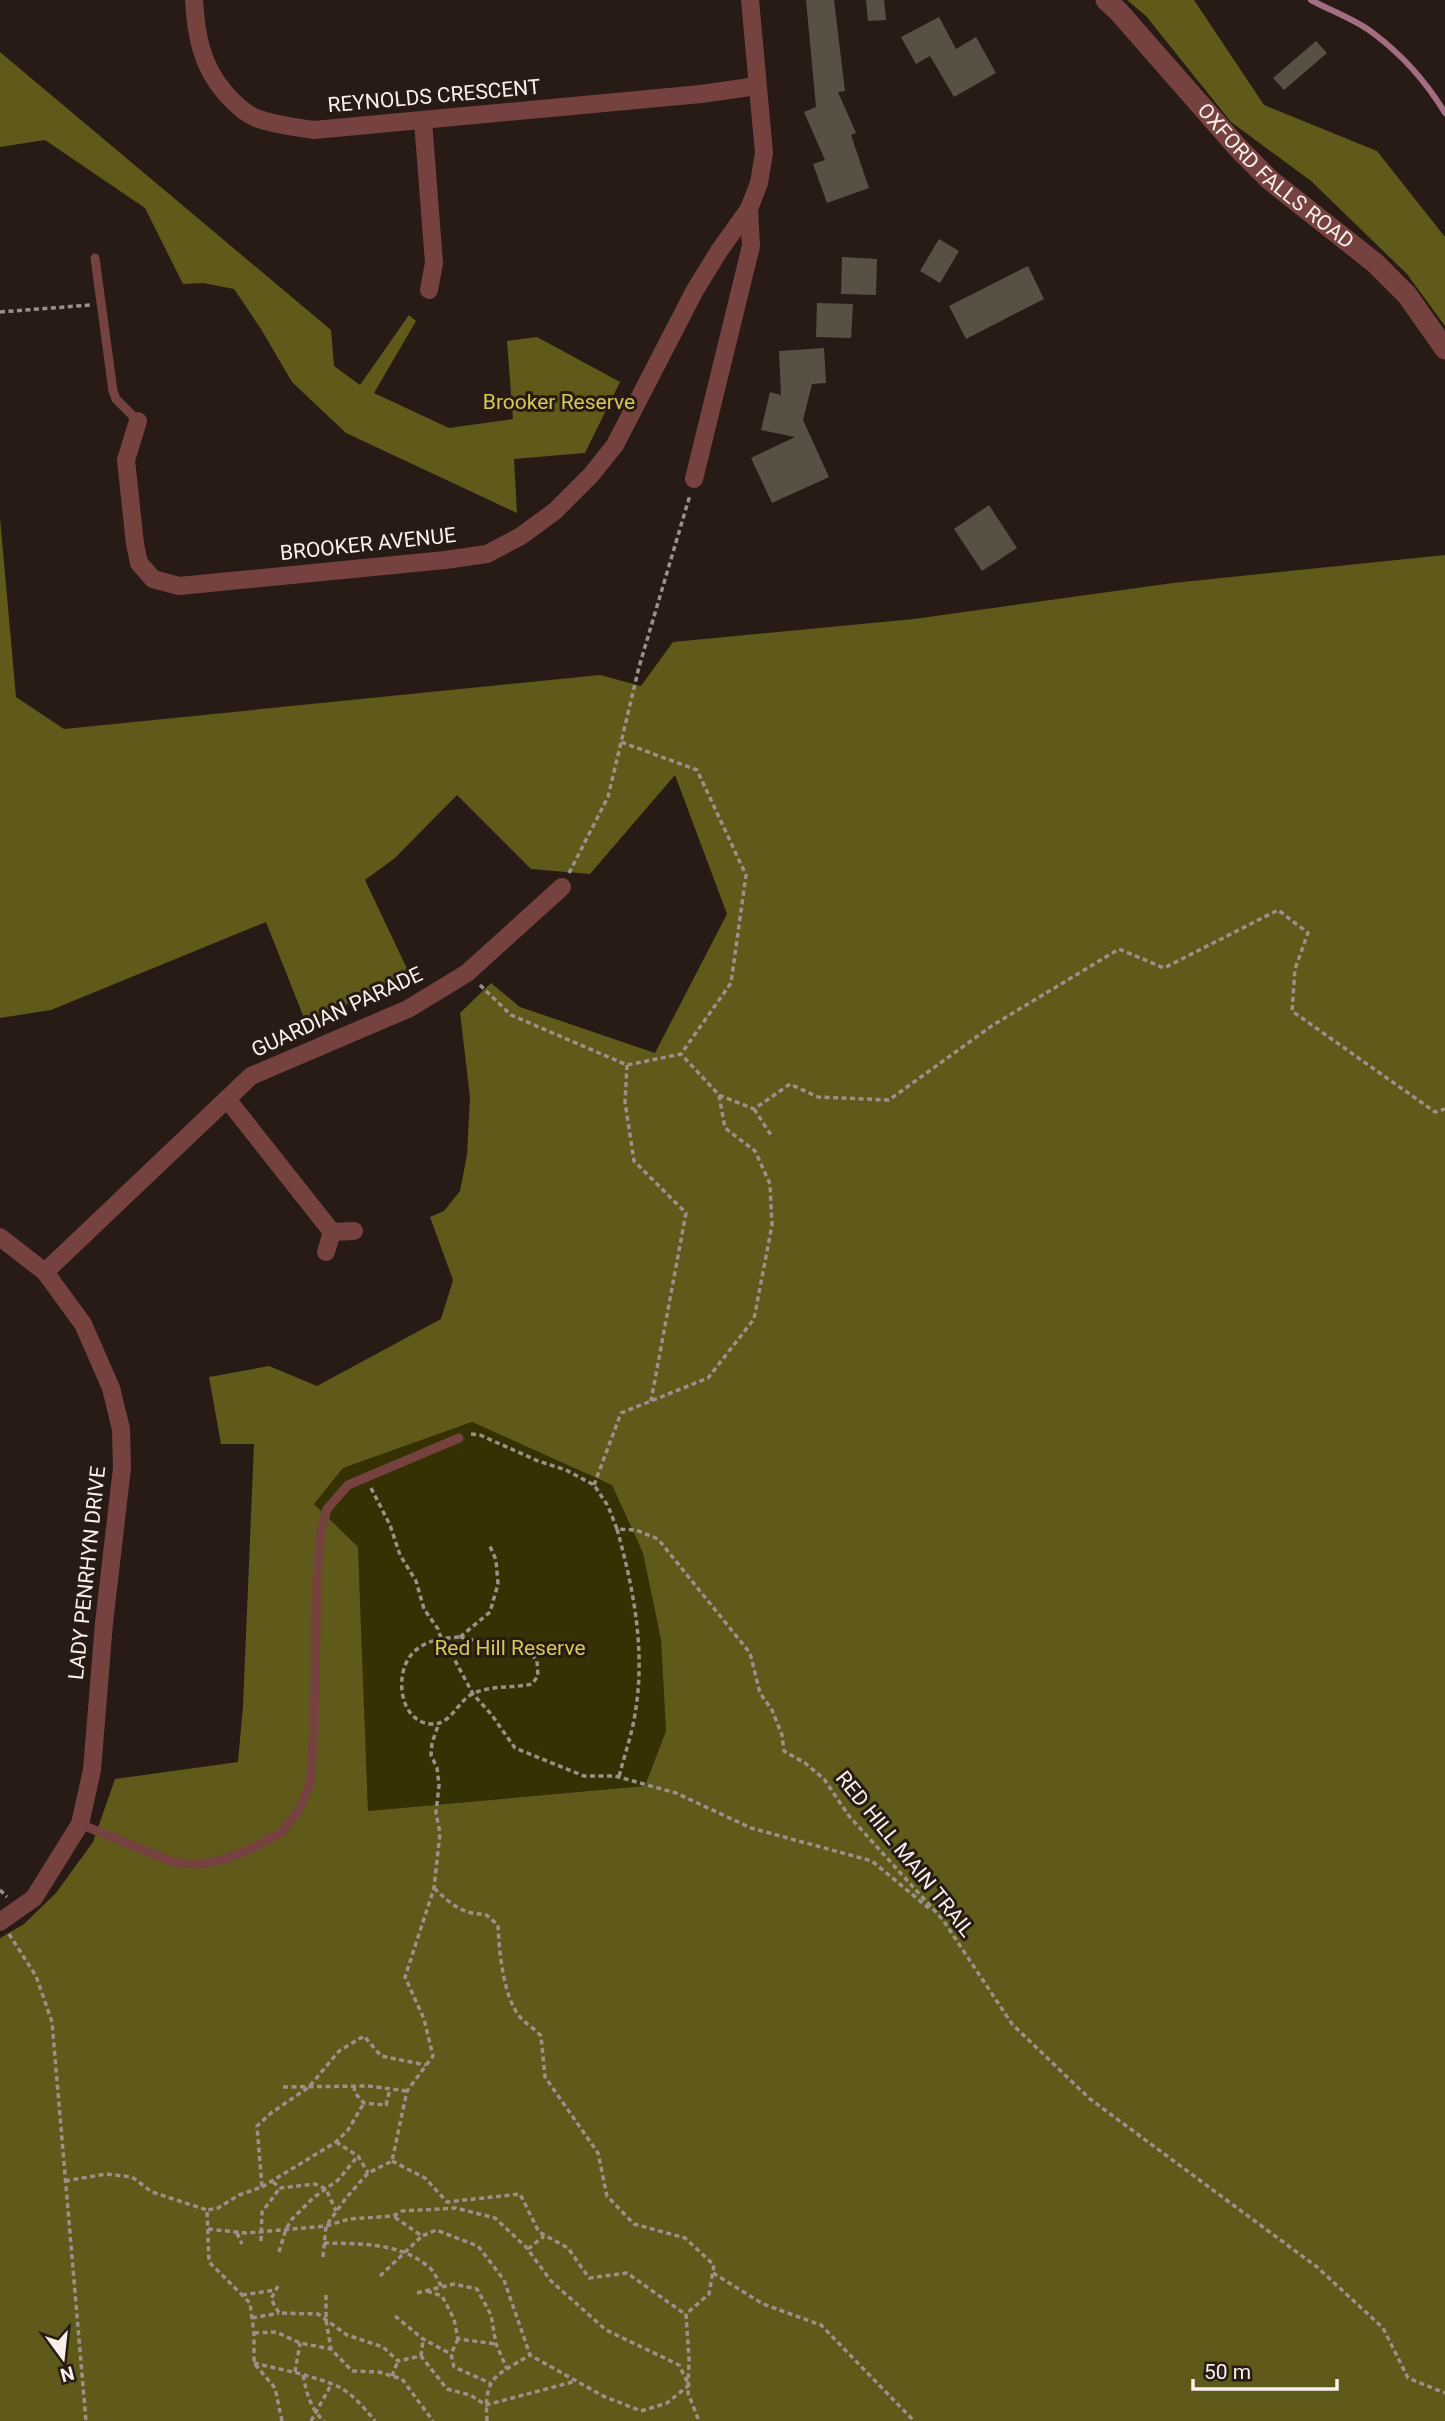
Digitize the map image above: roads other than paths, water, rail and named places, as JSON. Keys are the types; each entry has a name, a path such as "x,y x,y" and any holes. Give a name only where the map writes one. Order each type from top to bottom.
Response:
{"street":[{"name":"REYNOLDS CRESCENT","path":"194,0 196,28 210,74 236,105 253,117 273,124 314,130 701,94 757,86"},
{"name":"BROOKER AVENUE","path":"138,421 126,460 139,563 153,579 179,586 445,561 488,554 521,536 555,511 591,475 615,445 695,290 749,209 759,183 764,153 750,0"},
{"name":"OXFORD FALLS ROAD","path":"1106,0 1270,180 1375,263 1407,295 1445,349"},
{"path":"423,121 434,263 429,290"},
{"name":"BROOKER AVENUE","path":"694,479 707,435 751,246 749,209"},
{"name":"GUARDIAN PARADE","path":"45,1272 251,1076 408,1009 467,973 562,887"},
{"path":"227,1099 332,1232"},
{"path":"332,1232 354,1231"},
{"path":"326,1252 332,1232"},
{"name":"LADY PENRHYN DRIVE","path":"0,1237 45,1272 83,1324 111,1388 121,1429 122,1468 104,1623 93,1770 80,1824 34,1898 0,1922"}],"lane":[{"name":"BROOKER AVENUE","path":"95,258 113,391 116,399 138,421"},
{"path":"80,1824 173,1862 197,1864 223,1860 282,1832 299,1810 310,1784 314,1731 317,1577 321,1531 327,1509 348,1485 459,1438"}],"waterway":[{"path":"1311,0 1359,23 1394,50 1413,70 1445,113"}],"park label":[{"name":"Brooker Reserve","path":"559,402"},
{"name":"Red Hill Reserve","path":"510,1648"}]}
